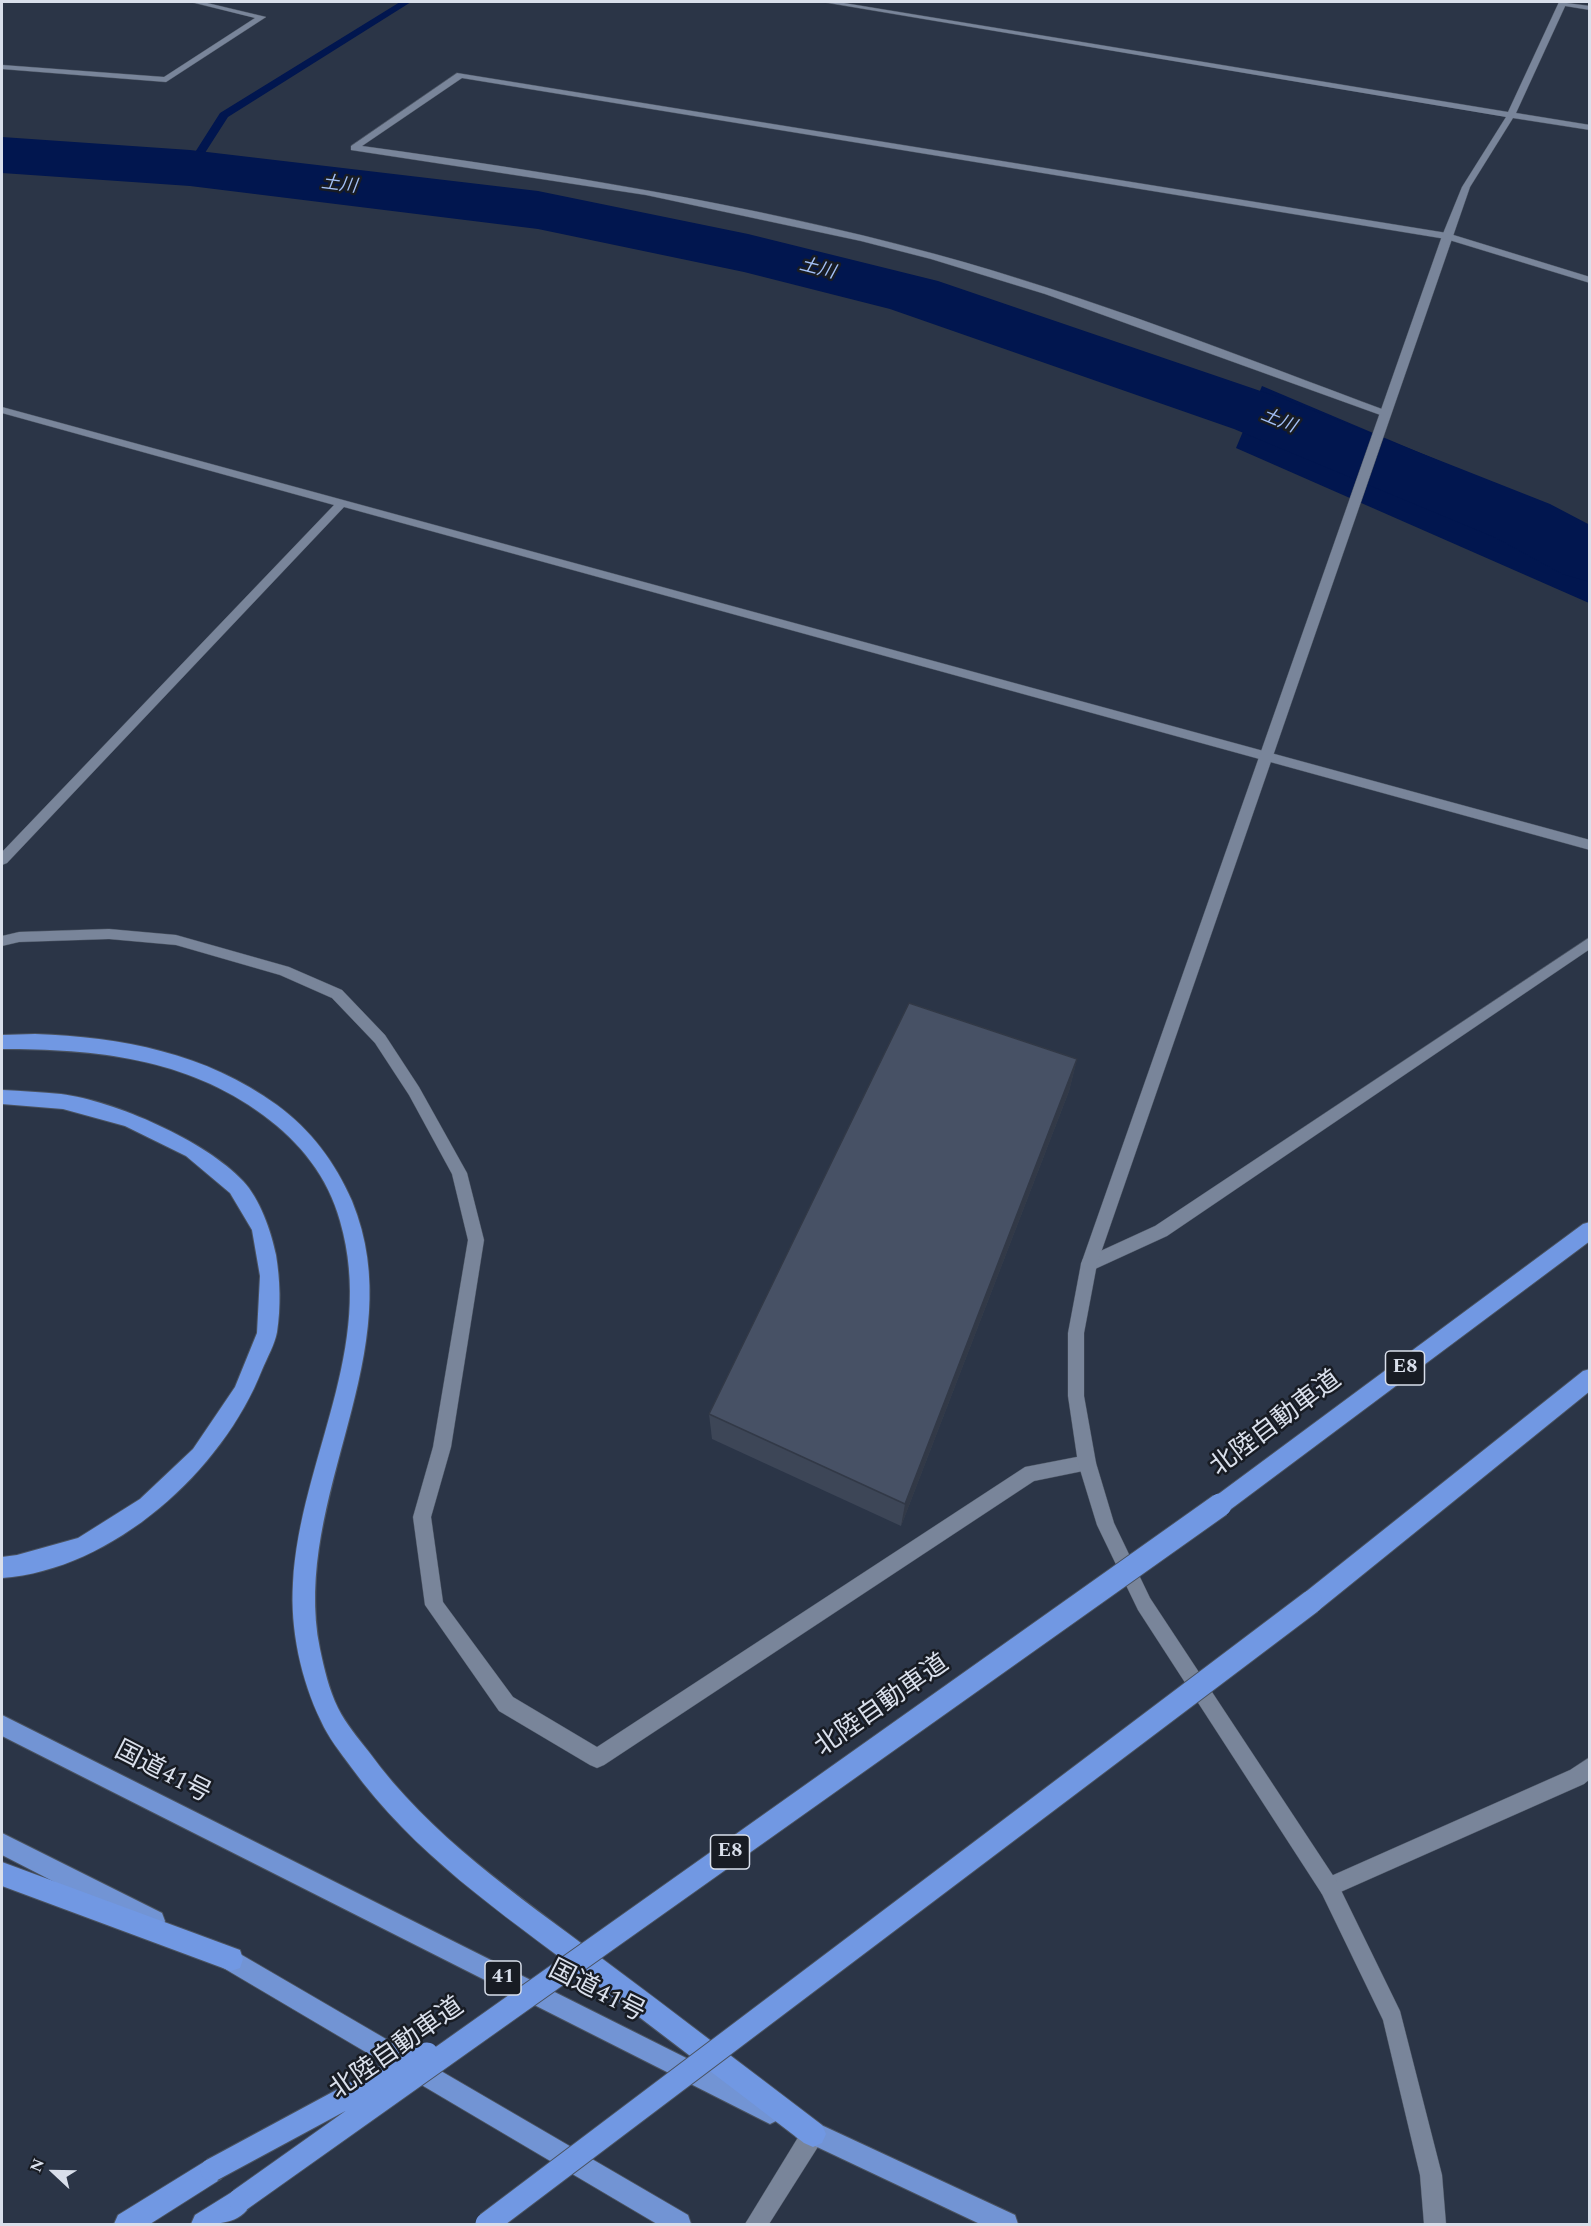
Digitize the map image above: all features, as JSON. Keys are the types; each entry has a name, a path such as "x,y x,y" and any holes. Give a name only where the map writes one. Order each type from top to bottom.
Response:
{"highway":[{"path":"2,1042 84,1044 148,1055 199,1071 247,1093 291,1126 324,1165 348,1211 360,1264 360,1318 348,1381 310,1533 303,1596 310,1657 329,1714 364,1767 379,1784 410,1818 485,1886 813,2134"},
{"path":"2,1097 63,1102 129,1120 192,1151 237,1186 261,1228 270,1276 267,1333 243,1393 200,1456 147,1506 83,1546 17,1566 2,1567"},
{"name":"北陸自動車道","path":"204,2224 1220,1505 1590,1230"},
{"path":"487,2224 1311,1602 1590,1378"},
{"name":"国道41号","path":"2,1725 813,2134 1006,2224"},
{"path":"2,1844 231,1959 679,2224"},
{"path":"2,1874 231,1959"},
{"path":"127,2224 212,2170 496,2017"}],"street":[{"path":"2,67 166,80 262,17 195,2"},
{"path":"827,2 1590,128"},
{"path":"1435,2224 1431,2175 1393,2018 1329,1887 1144,1604 1106,1526 1087,1463 1076,1396 1076,1333 1089,1264 1446,236 1466,187 1510,115 1563,2 1590,8"},
{"path":"1384,418 1065,297 933,257 786,221 641,191 498,167 354,148 460,75 1446,236 1590,280"},
{"path":"2,410 1590,845"},
{"path":"2,860 344,502"},
{"path":"2,941 19,937 109,934 176,940 284,971 337,994 380,1039 414,1091 459,1173 476,1240 442,1447 422,1517 434,1605 506,1704 597,1758 1031,1473 1087,1463"},
{"path":"1089,1264 1161,1231 1590,942"},
{"path":"1329,1887 1577,1777 1590,1766"},
{"path":"756,2224 813,2134"}],"water":[{"path":"1262,386 1482,479 1589,529 1589,603 1236,448"}],"building":[{"path":"909,1003 1077,1059 905,1504 709,1414"}],"waterway":[{"path":"190,168 224,115 406,2"},
{"name":"土川","path":"2,155 190,168 538,210 748,253 914,295 1259,414 1523,521 1590,557"}]}
